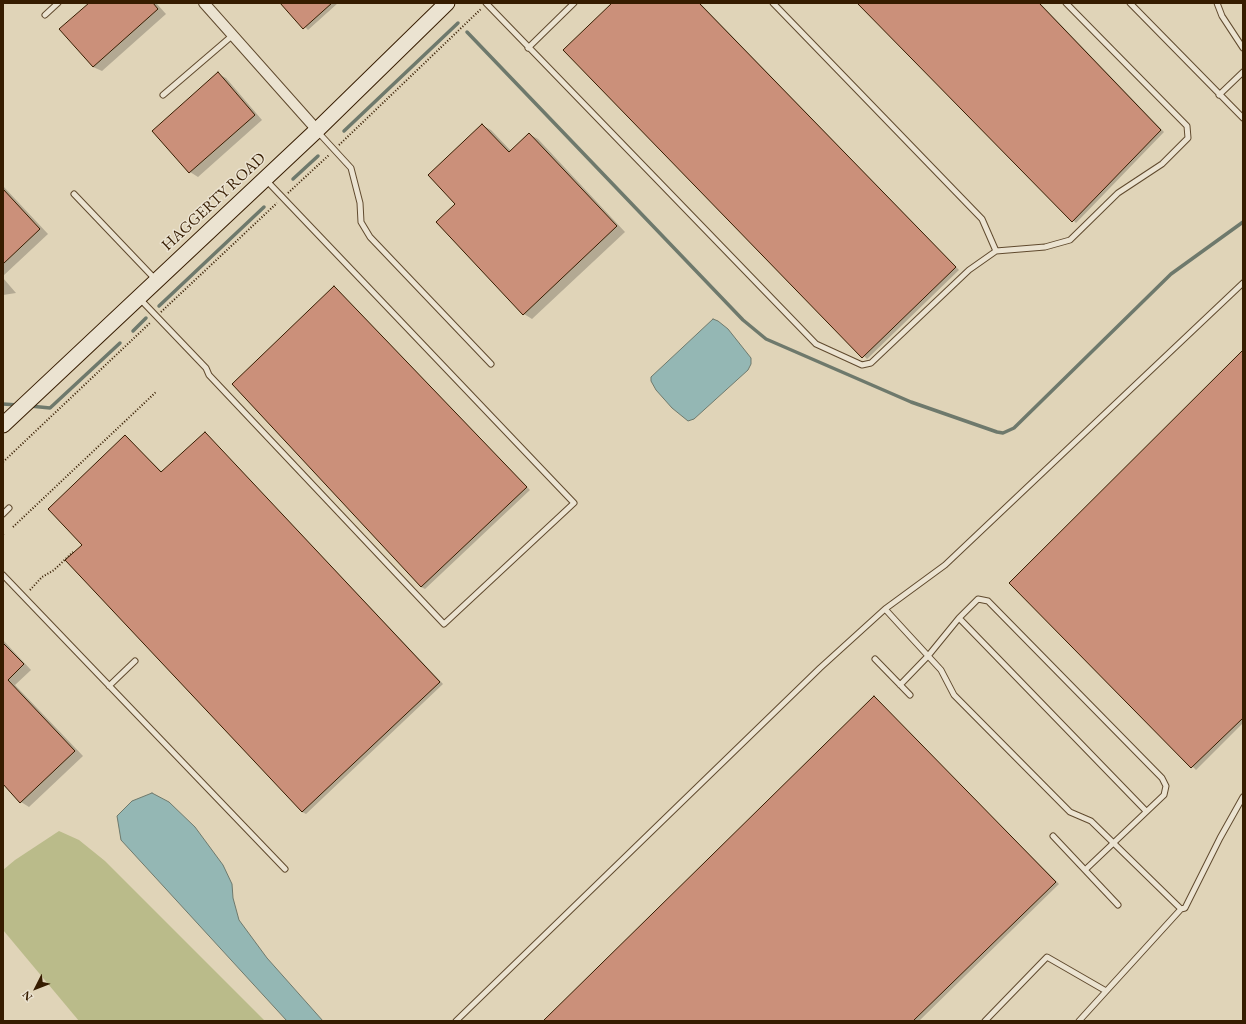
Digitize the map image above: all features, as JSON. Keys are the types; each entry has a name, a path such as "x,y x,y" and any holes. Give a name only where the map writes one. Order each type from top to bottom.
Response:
{"main road":[{"name":"HAGGERTY ROAD","path":"3,425 140,298 447,3"}],"street":[{"path":"204,3 316,130"}],"lane":[{"path":"45,15 58,3"},
{"path":"486,3 816,344 828,351 862,365 871,363 969,270 996,251 1045,247 1070,240 1118,193 1162,164 1188,138 1187,126 1066,3"},
{"path":"528,48 574,3"},
{"path":"773,3 982,219 996,251"},
{"path":"1130,3 1243,118"},
{"path":"1217,3 1222,16 1243,48"},
{"path":"163,95 232,35"},
{"path":"1219,95 1243,72"},
{"path":"316,130 351,168 360,203 361,222 370,237 491,364"},
{"path":"140,298 206,368 214,380 444,624 574,503 265,179"},
{"path":"74,194 157,281"},
{"path":"456,1021 820,668 885,609 945,565 1243,283"},
{"path":"3,514 9,508"},
{"path":"3,575 285,869"},
{"path":"900,685 928,656 959,618 978,599 988,601 1162,778 1166,786 1164,794 1085,870"},
{"path":"885,609 941,670 954,695 1070,812 1091,821 1181,909"},
{"path":"959,618 1146,811"},
{"path":"875,659 910,695"},
{"path":"109,686 135,661"},
{"path":"1079,1021 1181,909 1185,908 1243,796"},
{"path":"1053,836 1118,905"},
{"path":"985,1021 1047,958 1106,991"}],"path":[{"path":"341,144 486,3"},
{"path":"3,462 330,154"},
{"path":"13,527 156,392"},
{"path":"30,590 42,577 54,570 73,552"}],"green space":[{"path":"59,831 79,840 105,861 265,1021 79,1021 3,930 3,870 15,860"}],"water":[{"path":"713,319 728,329 751,358 751,364 748,370 694,419 688,421 672,408 656,390 651,381 651,377"},
{"path":"152,793 169,802 195,827 223,865 232,884 233,898 239,920 267,958 323,1021 287,1021 121,840 117,816 132,801"}],"building":[{"path":"89,3 153,3 158,9 93,67 59,29"},
{"path":"280,3 332,3 303,29"},
{"path":"612,3 699,3 956,267 862,358 563,50"},
{"path":"857,3 1039,3 1161,130 1072,222"},
{"path":"218,72 255,115 189,173 152,131"},
{"path":"482,124 509,152 529,133 617,226 523,315 436,222 455,204 428,175"},
{"path":"3,189 40,229 3,264"},
{"path":"334,286 527,487 421,587 232,384"},
{"path":"1243,350 1243,718 1191,768 1009,583"},
{"path":"205,432 440,682 302,812 65,560 82,545 48,509 125,435 161,472"},
{"path":"3,643 24,664 8,680 75,751 20,803 3,784"},
{"path":"874,696 1056,882 913,1021 543,1021"}],"waterway":[{"path":"344,131 458,23"},
{"path":"467,32 743,320 766,339 911,402 997,432 1003,433 1014,428 1171,274 1243,222"},
{"path":"293,179 318,156"},
{"path":"159,306 264,207"},
{"path":"133,331 146,318"},
{"path":"30,406 50,408 120,343"},
{"path":"3,404 18,405"}]}
